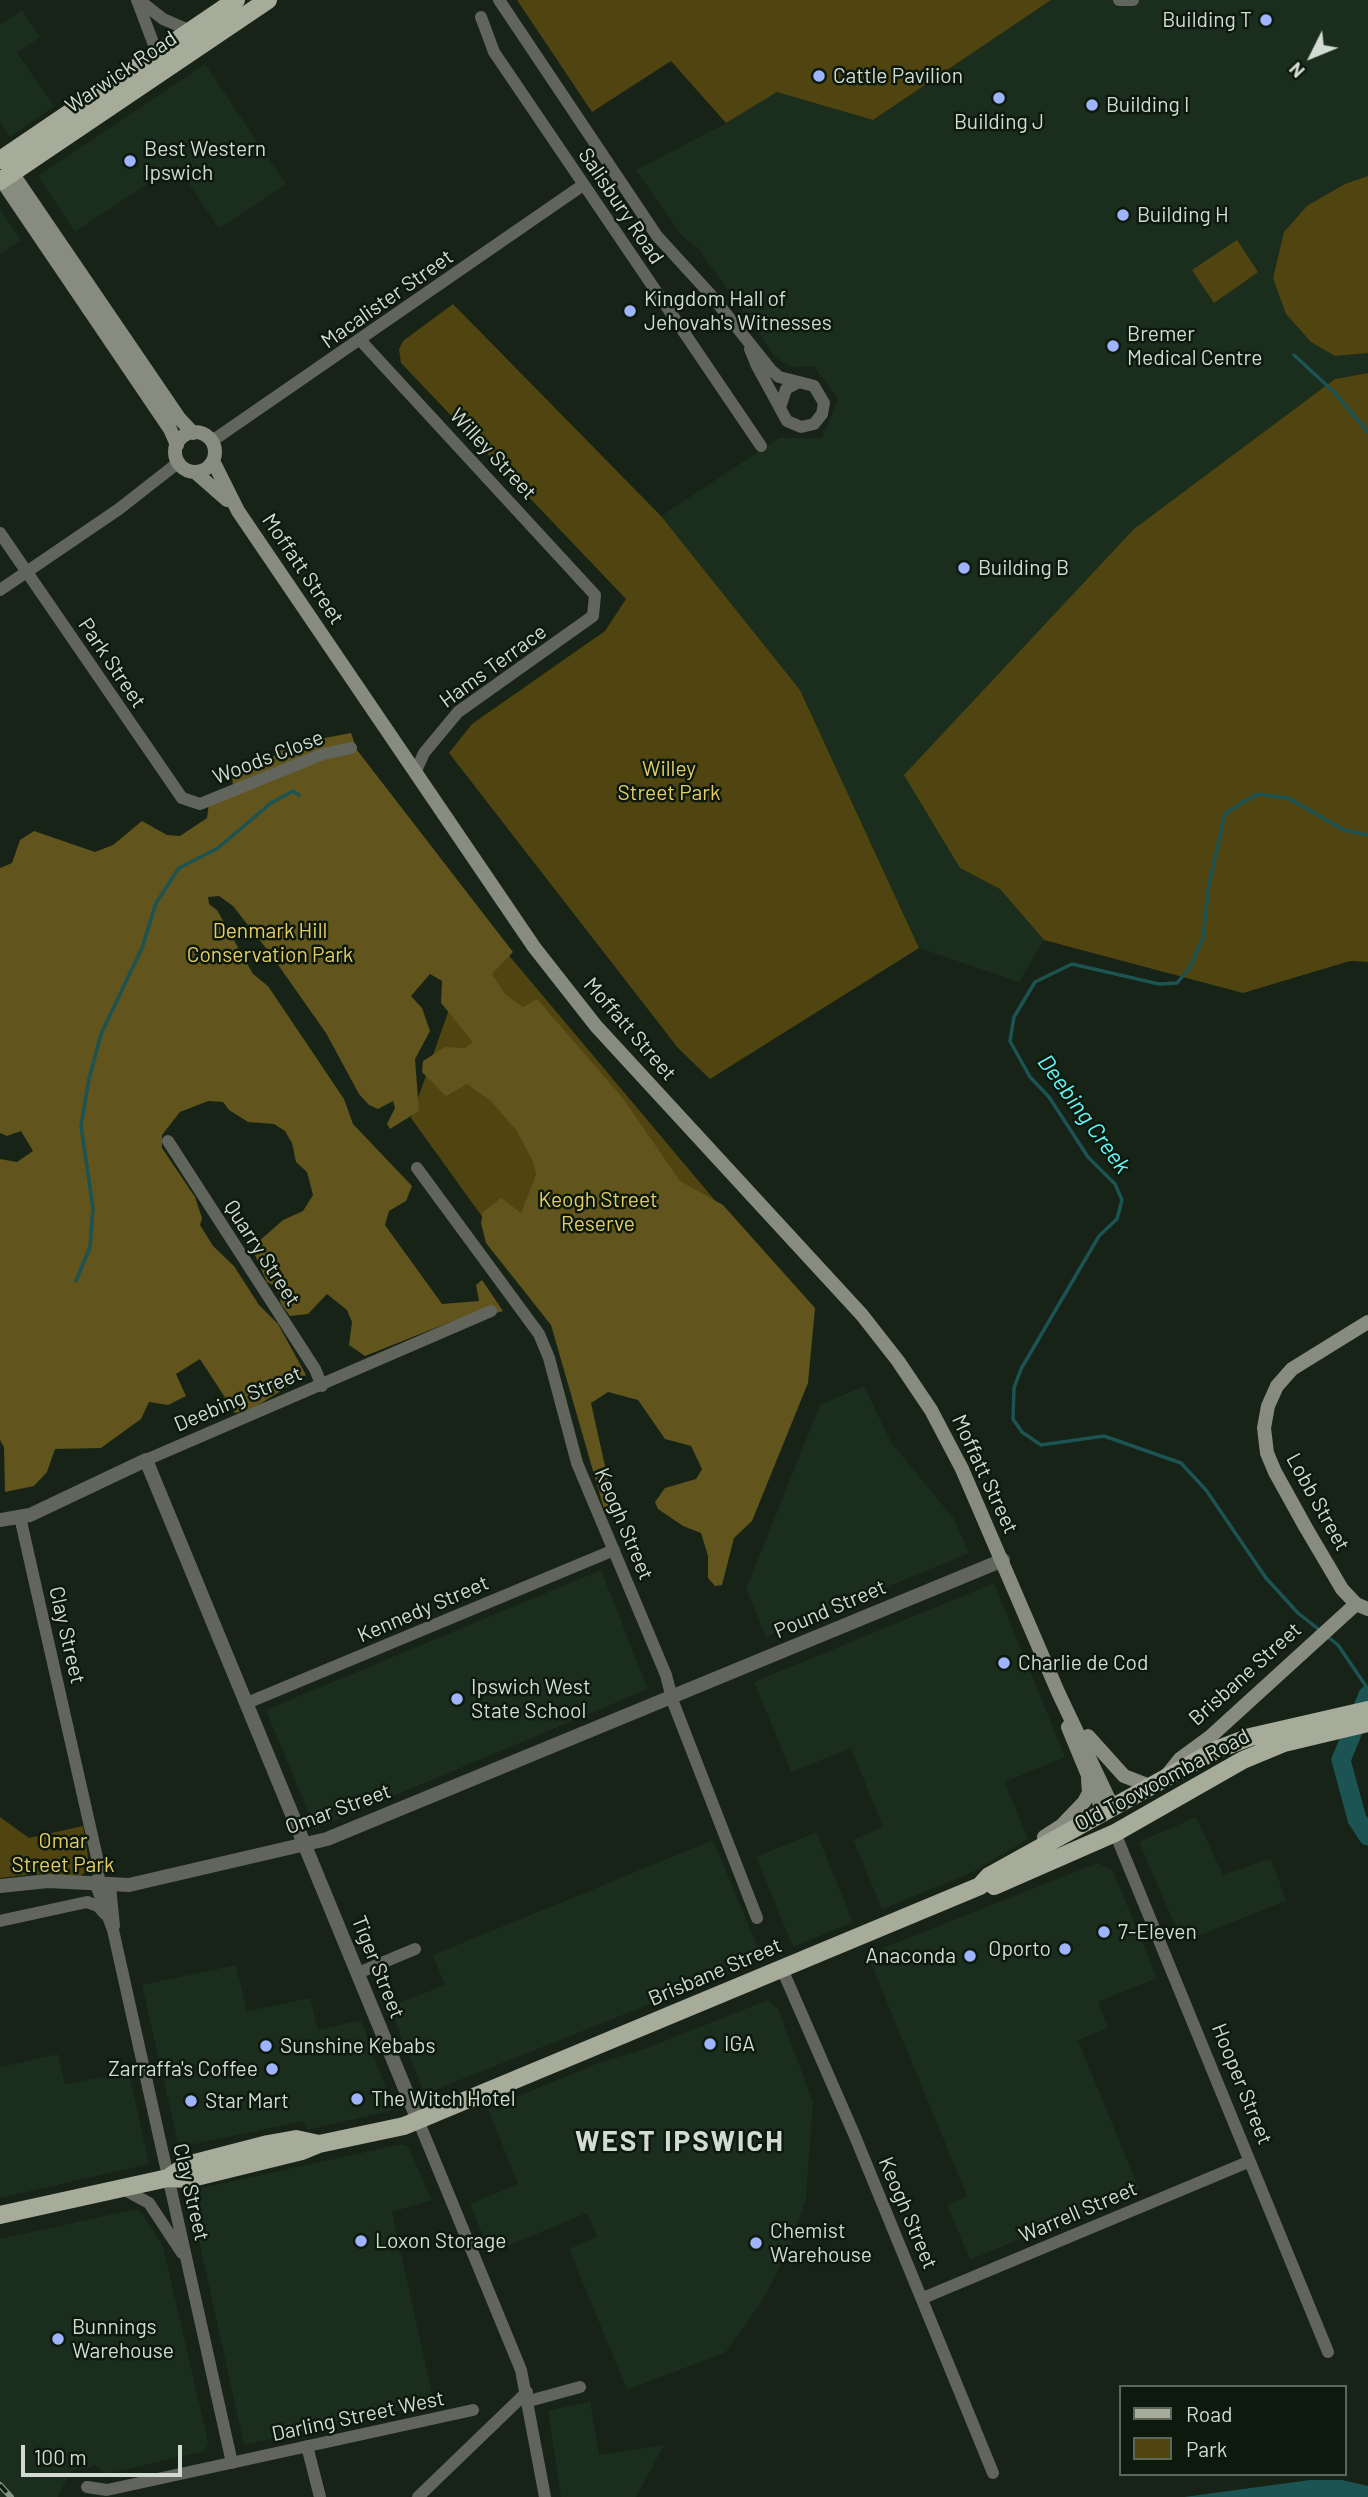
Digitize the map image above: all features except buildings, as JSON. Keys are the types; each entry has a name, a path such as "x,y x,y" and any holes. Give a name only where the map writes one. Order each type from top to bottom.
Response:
{"main road":[{"name":"Warwick Road","path":"2,169 157,53 236,0"},
{"name":"Warwick Road","path":"2,169 268,0"},
{"path":"2,169 178,418 193,433"},
{"path":"2,169 170,429 177,445 179,462 195,472 205,469 213,461 215,451 212,441 203,434 183,436 177,445"},
{"name":"Moffatt Street","path":"213,461 238,511 534,947 596,1026 862,1315 898,1361 931,1410 962,1469 1003,1560"},
{"name":"Moffatt Street","path":"195,472 238,511"},
{"name":"Lobb Street","path":"1362,1607 1342,1589 1275,1472 1267,1453 1264,1428 1273,1396 1292,1369 1368,1322"},
{"name":"Hooper Street","path":"1003,1560 1109,1811 1115,1833"},
{"name":"Brisbane Street","path":"1157,1782 1308,1646 1362,1607"},
{"path":"1058,1692 1114,1767 1133,1782 1157,1782"},
{"name":"Hooper Street","path":"1058,1692 1088,1776 1109,1811"},
{"name":"Old Toowoomba Road","path":"980,1886 992,1887 1115,1833 1282,1736 1368,1710"},
{"name":"Old Toowoomba Road","path":"1109,1811 1216,1750 1282,1736 1368,1723"},
{"path":"1024,1858 1040,1840 1061,1826 1083,1804 1089,1793 1088,1776"},
{"name":"Brisbane Street","path":"0,2215 168,2178 188,2179 418,2120 980,1886 989,1876 1109,1811"}],"street":[{"path":"138,0 163,19 191,31"},
{"path":"138,0 157,53"},
{"path":"1119,0 1133,0"},
{"name":"Salisbury Road","path":"499,2 657,236 711,295 775,374 799,382"},
{"name":"Salisbury Road","path":"481,18 494,52 761,446"},
{"name":"Macalister Street","path":"212,441 583,185"},
{"name":"Willey Street","path":"360,341 595,595"},
{"path":"747,342 784,418 793,425 808,427 819,419 824,408 821,393 814,386 799,382 786,389 780,408"},
{"path":"0,590 119,509 179,462"},
{"name":"Park Street","path":"0,533 173,789 182,798 200,804"},
{"name":"Hams Terrace","path":"415,773 424,752 458,712 593,616 595,595"},
{"name":"Woods Close","path":"200,804 323,754 351,748"},
{"name":"Quarry Street","path":"168,1141 314,1369 322,1386"},
{"name":"Keogh Street","path":"417,1168 539,1334 550,1358 577,1463 672,1696 757,1918"},
{"name":"Deebing Street","path":"0,1520 20,1517 491,1311"},
{"name":"Tiger Street","path":"146,1460 521,2370 545,2497"},
{"name":"Clay Street","path":"20,1517 98,1862 107,1917 113,1930"},
{"name":"Kennedy Street","path":"247,1703 614,1550"},
{"name":"Pound Street","path":"672,1696 1003,1560"},
{"name":"Omar Street","path":"0,1886 48,1881 102,1886 140,1883 306,1846 672,1696"},
{"name":"Hooper Street","path":"1115,1833 1328,2352"},
{"name":"Clay Street","path":"102,1886 232,2463"},
{"path":"0,1921 87,1902 98,1906 107,1917"},
{"path":"358,1973 415,1949"},
{"name":"Keogh Street","path":"782,1969 923,2298 993,2473"},
{"name":"Warrell Street","path":"923,2298 1248,2162"},
{"path":"123,2189 148,2201 186,2259"},
{"path":"418,2497 528,2397 580,2387"},
{"name":"Darling Street West","path":"86,2487 107,2490 473,2410"},
{"path":"307,2446 320,2497"}],"shaded area":[{"path":"1051,0 1368,0 1368,373 1335,379 960,868 1000,889 1044,940 1019,982 919,948 800,690 661,516 779,438 822,438 838,399 814,366 792,367 776,358 698,248 682,236 636,170 726,123 777,92 873,120"},
{"path":"22,10 40,37 17,53 54,106 10,137 0,122 0,25"},
{"path":"205,64 286,184 219,229 176,165 75,232 38,176"},
{"path":"0,209 21,240 0,255"},
{"path":"864,1386 891,1442 954,1519 969,1553 766,1637 746,1589 820,1405"},
{"name":"Ipswich West State School","path":"601,1570 648,1689 315,1829 266,1710"},
{"path":"994,1583 1065,1757 1005,1782 1028,1839 973,1872 882,1909 853,1840 883,1827 851,1748 791,1772 754,1682"},
{"path":"1196,1817 1223,1875 1271,1858 1286,1901 1182,1942 1139,1842"},
{"path":"816,1832 853,1922 793,1947 756,1857"},
{"path":"713,1840 763,1959 425,2094 389,2007 445,1985 433,1955"},
{"path":"1098,1863 1113,1871 1157,1978 1098,2002 1108,2028 1078,2040 1139,2189 970,2260 947,2205 967,2196 867,1954"},
{"path":"236,1965 247,2011 310,1998 318,2030 361,2020 394,2110 307,2130 304,2121 185,2146 178,2143 142,1985"},
{"path":"768,2000 778,2008 813,2102 806,2199 790,2246 764,2298 726,2352 627,2390 569,2249 597,2237 587,2213 490,2253 470,2204 518,2184 488,2109 598,2063 647,2048"},
{"path":"58,2054 65,2084 129,2072 149,2164 0,2198 0,2067"},
{"path":"402,2144 408,2146 432,2200 392,2212 434,2403 244,2445 188,2191"},
{"name":"Bunnings Warehouse","path":"136,2209 143,2214 163,2246 208,2442 206,2448 202,2452 106,2474 94,2465 76,2469 70,2472 58,2497 0,2497 0,2239"},
{"path":"590,2401 599,2455 664,2445 636,2497 561,2497 548,2411"}],"green space":[{"path":"517,0 1051,0 873,120 777,92 726,123 671,61 592,112"},
{"path":"1368,176 1368,353 1335,356 1311,342 1286,314 1273,278 1284,232 1307,206 1345,184"},
{"path":"1237,240 1258,272 1214,303 1192,270"},
{"name":"Willey Street Park","path":"453,304 661,516 800,690 919,948 710,1079 678,1048 449,753 472,724 605,631 626,599 401,363 399,349 403,341"},
{"path":"1368,373 1368,962 1350,961 1243,993 1044,940 1000,889 960,868 904,775 1134,529 1335,379"},
{"name":"Denmark Hill Conservation Park","path":"351,733 357,750 513,952 492,974 506,995 523,1007 537,999 622,1097 680,1181 723,1205 815,1308 808,1383 752,1521 734,1538 722,1585 715,1586 708,1578 708,1556 701,1533 683,1526 658,1509 655,1502 665,1488 696,1479 702,1469 691,1446 665,1439 638,1400 608,1392 591,1403 615,1511 610,1516 604,1509 551,1325 486,1243 481,1223 483,1212 501,1198 521,1213 536,1175 534,1164 517,1131 491,1101 467,1084 446,1096 422,1072 423,1061 445,1047 465,1048 473,1042 441,1003 442,981 430,974 411,996 422,1008 430,1031 415,1059 419,1111 390,1129 387,1124 395,1108 393,1101 378,1109 369,1105 359,1094 326,1033 269,952 233,906 219,896 208,897 209,904 217,910 253,974 268,986 344,1099 353,1124 412,1186 406,1201 389,1211 385,1225 442,1304 479,1301 476,1285 482,1280 503,1311 496,1313 488,1307 365,1356 349,1345 352,1322 347,1310 327,1294 308,1314 290,1316 281,1304 277,1287 267,1282 254,1253 258,1242 283,1220 303,1211 313,1195 307,1172 296,1162 292,1143 285,1131 274,1124 248,1122 229,1110 223,1102 208,1101 180,1112 162,1135 162,1148 195,1197 202,1218 200,1225 213,1246 234,1266 259,1305 278,1324 306,1375 252,1409 235,1413 200,1359 176,1374 186,1396 168,1405 149,1402 141,1419 101,1448 55,1449 47,1472 34,1486 5,1492 4,1447 0,1440 0,1159 17,1162 33,1151 21,1131 7,1136 0,1133 0,868 12,863 20,840 34,831 95,852 113,845 142,821 167,835 180,836 207,818 209,803 233,785 232,777 241,769 262,765 288,745"},
{"name":"Keogh Street Reserve","path":"480,921 813,1317 553,1315 411,1118"},
{"name":"Omar Street Park","path":"0,1817 29,1838 83,1826 90,1869 80,1876 33,1874 0,1878"}],"water":[{"path":"1310,2480 1342,2480 1368,2486 1368,2497 1184,2497"}],"waterway":[{"path":"1294,355 1334,392 1368,432"},
{"path":"76,1281 90,1247 93,1208 81,1126 89,1079 101,1034 142,948 156,903 179,868 218,848 271,803 293,791 299,795"},
{"name":"Deebing Creek","path":"1322,1632 1298,1613 1266,1578 1206,1490 1181,1463 1104,1436 1041,1445 1022,1432 1013,1419 1014,1388 1021,1369 1099,1236 1117,1219 1122,1200 1115,1184 1088,1157 1049,1097 1030,1077 1010,1041 1014,1017 1035,982 1072,964 1159,984 1177,983 1191,966 1203,937 1209,883 1225,814 1240,804 1258,794 1288,798 1344,830 1368,835"},
{"name":"Deebing Creek","path":"1328,1637 1338,1645 1368,1689"},
{"path":"1368,1695 1341,1760 1357,1819 1368,1836"}],"railway":[{"path":"0,2485 11,2497"}],"place":[{"name":"Building T","path":"1266,20"},
{"name":"Cattle Pavilion","path":"819,76"},
{"name":"Building J","path":"999,98"},
{"name":"Building I","path":"1092,105"},
{"name":"Best Western Ipswich","path":"130,161"},
{"name":"Building H","path":"1123,215"},
{"name":"Kingdom Hall of Jehovah's Witnesses","path":"630,311"},
{"name":"Bremer Medical Centre","path":"1113,346"},
{"name":"Building B","path":"964,568"},
{"name":"Charlie de Cod","path":"1004,1663"},
{"name":"Ipswich West State School","path":"457,1699"},
{"name":"7-Eleven","path":"1104,1932"},
{"name":"Oporto","path":"1065,1949"},
{"name":"Anaconda","path":"970,1956"},
{"name":"IGA","path":"710,2044"},
{"name":"Sunshine Kebabs","path":"266,2046"},
{"name":"Zarraffa's Coffee","path":"272,2069"},
{"name":"The Witch Hotel","path":"357,2099"},
{"name":"Star Mart","path":"191,2101"},
{"name":"Loxon Storage","path":"361,2241"},
{"name":"Chemist Warehouse","path":"756,2243"},
{"name":"Bunnings Warehouse","path":"58,2339"}],"district":[{"name":"WEST IPSWICH","path":"680,2142"}]}
